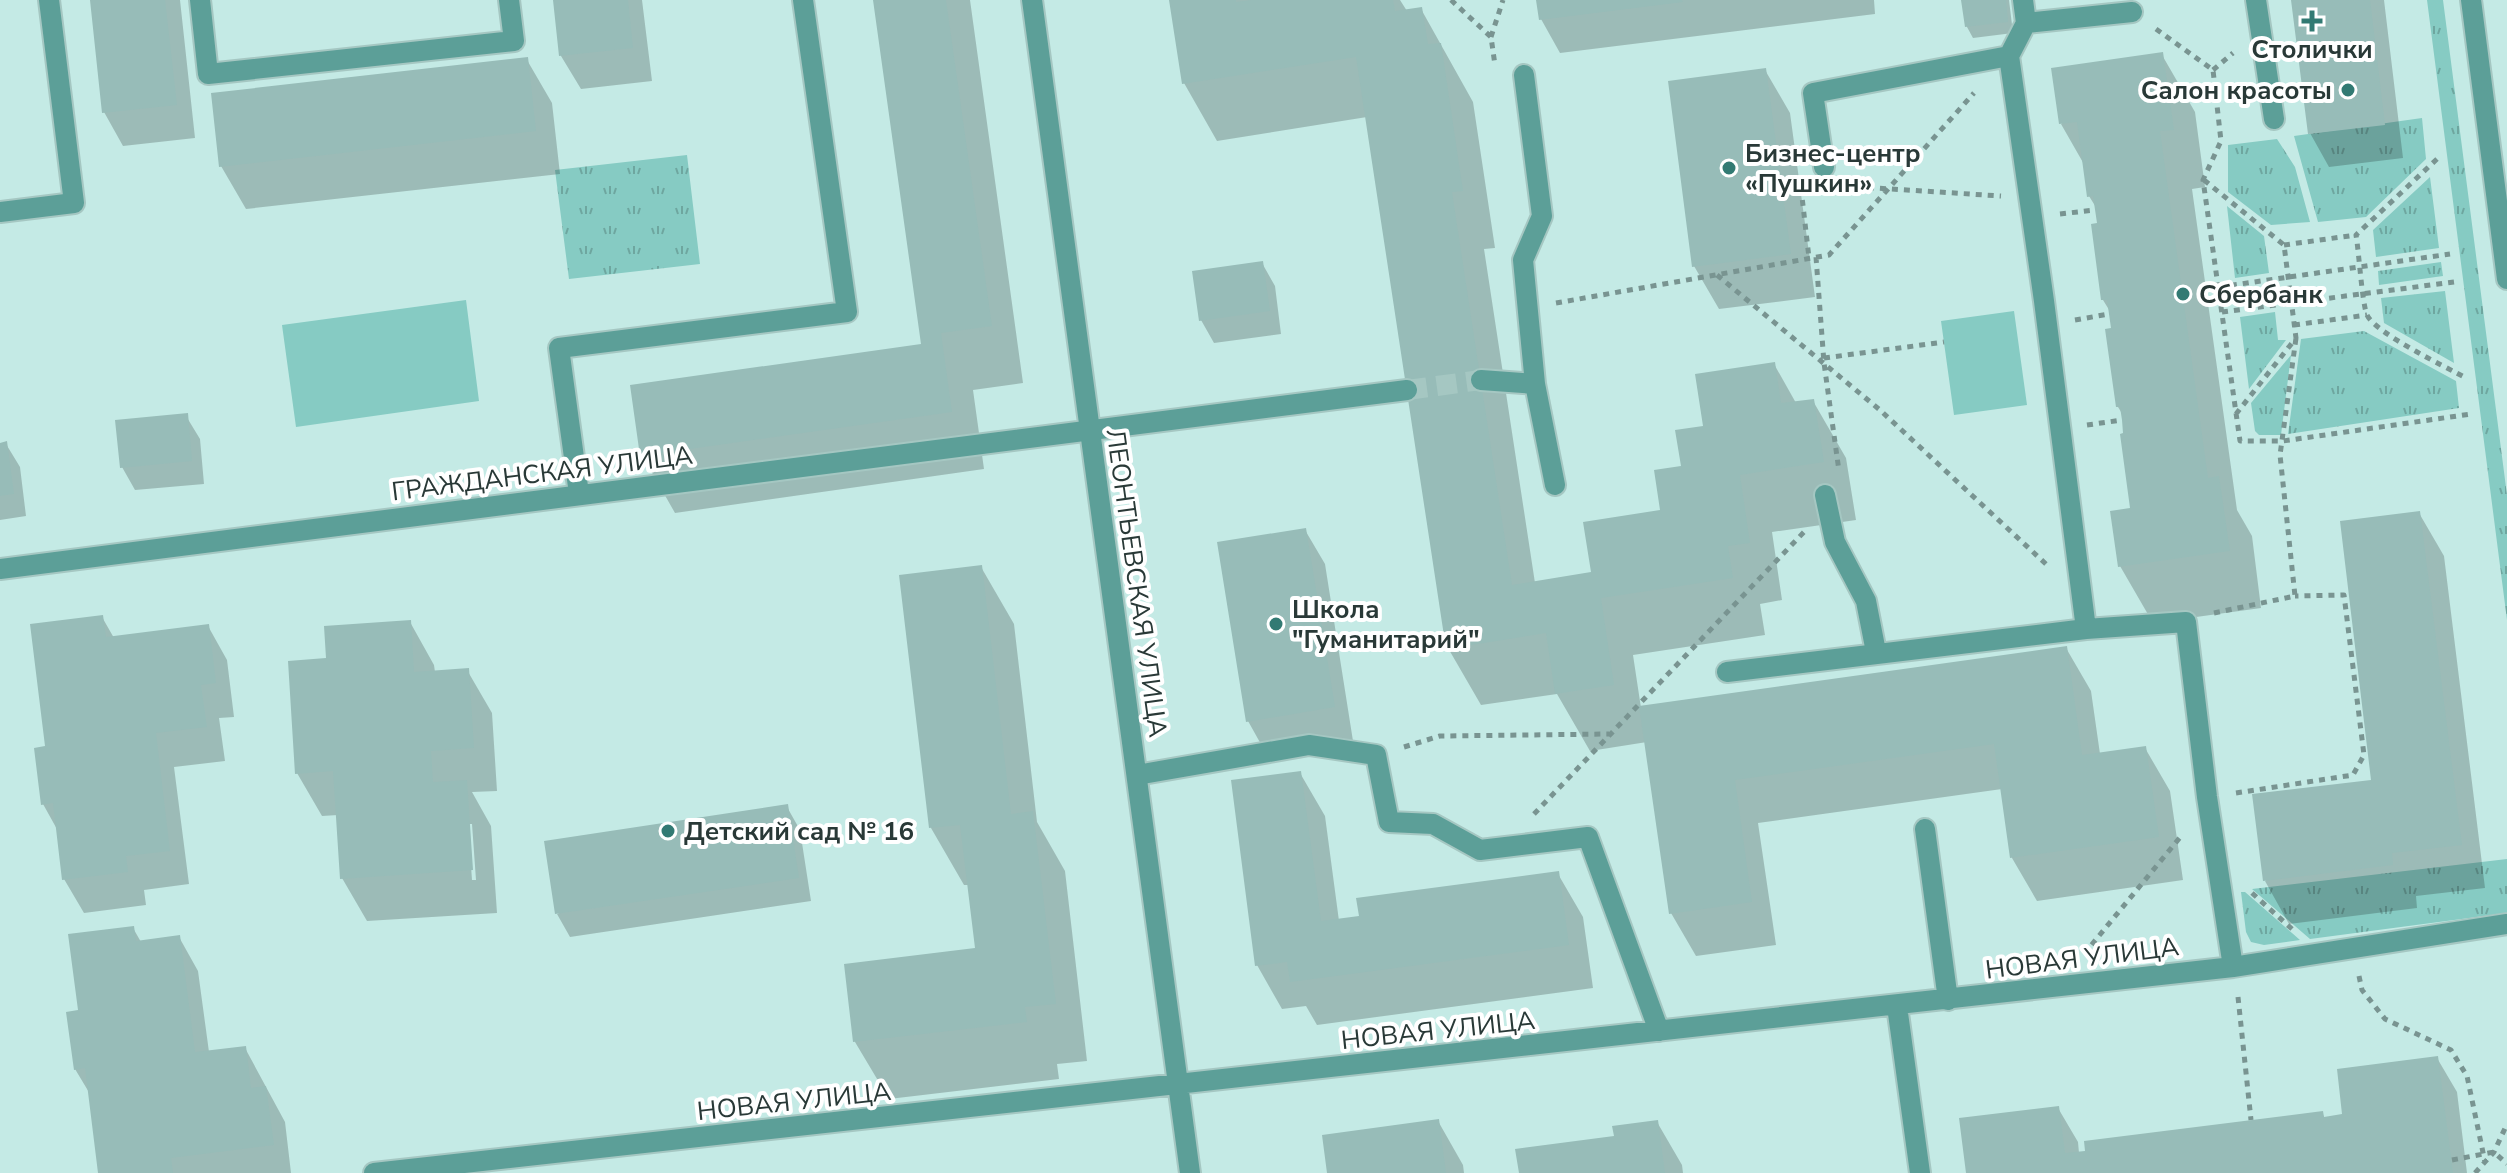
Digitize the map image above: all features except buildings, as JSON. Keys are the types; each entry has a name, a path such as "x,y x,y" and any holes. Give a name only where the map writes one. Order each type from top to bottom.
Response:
{"street":[{"path":"0,212 74,203 49,0"},
{"path":"200,0 208,74 514,41 509,0"},
{"path":"579,494 559,348 847,312 803,0"},
{"name":"ЛЕОНТЬЕВСКАЯ УЛИЦА","path":"1032,0 1190,1173"},
{"path":"2023,0 2026,23 2009,56 2086,629"},
{"path":"2256,0 2274,119"},
{"path":"2471,0 2507,279"},
{"path":"2026,23 2132,12"},
{"path":"1824,167 1813,93 2009,56"},
{"path":"1524,75 1542,216 1523,260 1535,384 1555,485"},
{"path":"1481,380 1535,384"},
{"name":"ГРАЖДАНСКАЯ УЛИЦА","path":"0,569 1407,390"},
{"path":"1826,501 1835,542 1866,601 1876,652"},
{"path":"1727,672 2086,629 2186,622 2233,967"},
{"path":"1137,775 1309,745 1376,755 1389,822 1433,824 1480,850 1588,837 1659,1031"},
{"path":"1925,829 1948,1000"},
{"name":"НОВАЯ УЛИЦА","path":"374,1173 2233,967 2507,924"},
{"path":"1897,1006 1920,1173"}],"path":[{"path":"1451,0 1491,37"},
{"path":"1503,0 1491,37 1497,75 1527,98"},
{"path":"2132,12 2213,70 2221,141 2203,180 2240,441 2283,441 2471,414"},
{"path":"1528,308 1829,255 2009,56"},
{"path":"2284,245 2356,235 2437,159"},
{"path":"1532,844 1529,819 1840,483 1813,258 1801,188 1824,167 1846,187 2030,198"},
{"path":"2203,180 2284,245 2296,338 2280,455 2295,596"},
{"path":"2356,235 2367,315 2379,328 2466,378"},
{"path":"2219,287 2450,254"},
{"path":"1717,275 1824,361 2082,600"},
{"path":"2222,312 2454,282"},
{"path":"2294,325 2367,315"},
{"path":"2236,414 2296,338"},
{"path":"1824,361 1944,342"},
{"path":"2057,987 2208,800 2353,775 2364,755 2344,595 2295,596 2207,614 2186,622"},
{"path":"1376,755 1440,736 1610,734"},
{"path":"2248,890 2296,932"},
{"path":"2359,973 2362,990 2385,1019 2451,1050 2467,1076 2485,1158"},
{"path":"2238,988 2251,1120"},
{"path":"2475,1173 2485,1158 2494,1152 2507,1124"},
{"path":"2494,1152 2507,1164"},
{"path":"2452,1160 2485,1158"}],"green space":[{"path":"2427,0 2443,0 2507,495 2507,620"},
{"path":"2422,118 2426,159 2366,217 2318,222 2294,136"},
{"path":"2277,139 2295,167 2310,222 2271,225 2228,192 2228,145"},
{"path":"687,155 700,264 569,279 555,170"},
{"path":"2430,177 2439,248 2376,257 2373,230"},
{"path":"2227,206 2264,236 2269,273 2235,278"},
{"path":"2441,262 2443,276 2379,285 2378,271"},
{"path":"2445,291 2454,363 2384,323 2381,298"},
{"path":"466,300 479,401 296,427 282,325"},
{"path":"2014,311 2027,405 1954,415 1941,321"},
{"path":"2275,312 2278,340 2286,340 2249,389 2240,317"},
{"path":"2364,331 2456,381 2459,408 2288,434 2301,339"},
{"path":"2291,355 2281,435 2259,435 2255,431 2251,403"},
{"path":"2507,859 2507,913 2310,939 2252,889"},
{"path":"2241,892 2245,892 2300,940 2264,945 2251,942 2246,932"}],"tunnel":[{"path":"1407,390 1481,380"}],"place":[{"name":"Столички","path":"2312,21"},
{"name":"Салон красоты","path":"2348,90"},
{"name":"Бизнес-центр «Пушкин»","path":"1729,168"},
{"name":"Сбербанк","path":"2183,294"},
{"name":"Школа \"Гуманитарий\"","path":"1276,624"},
{"name":"Детский сад № 16","path":"668,831"}]}
